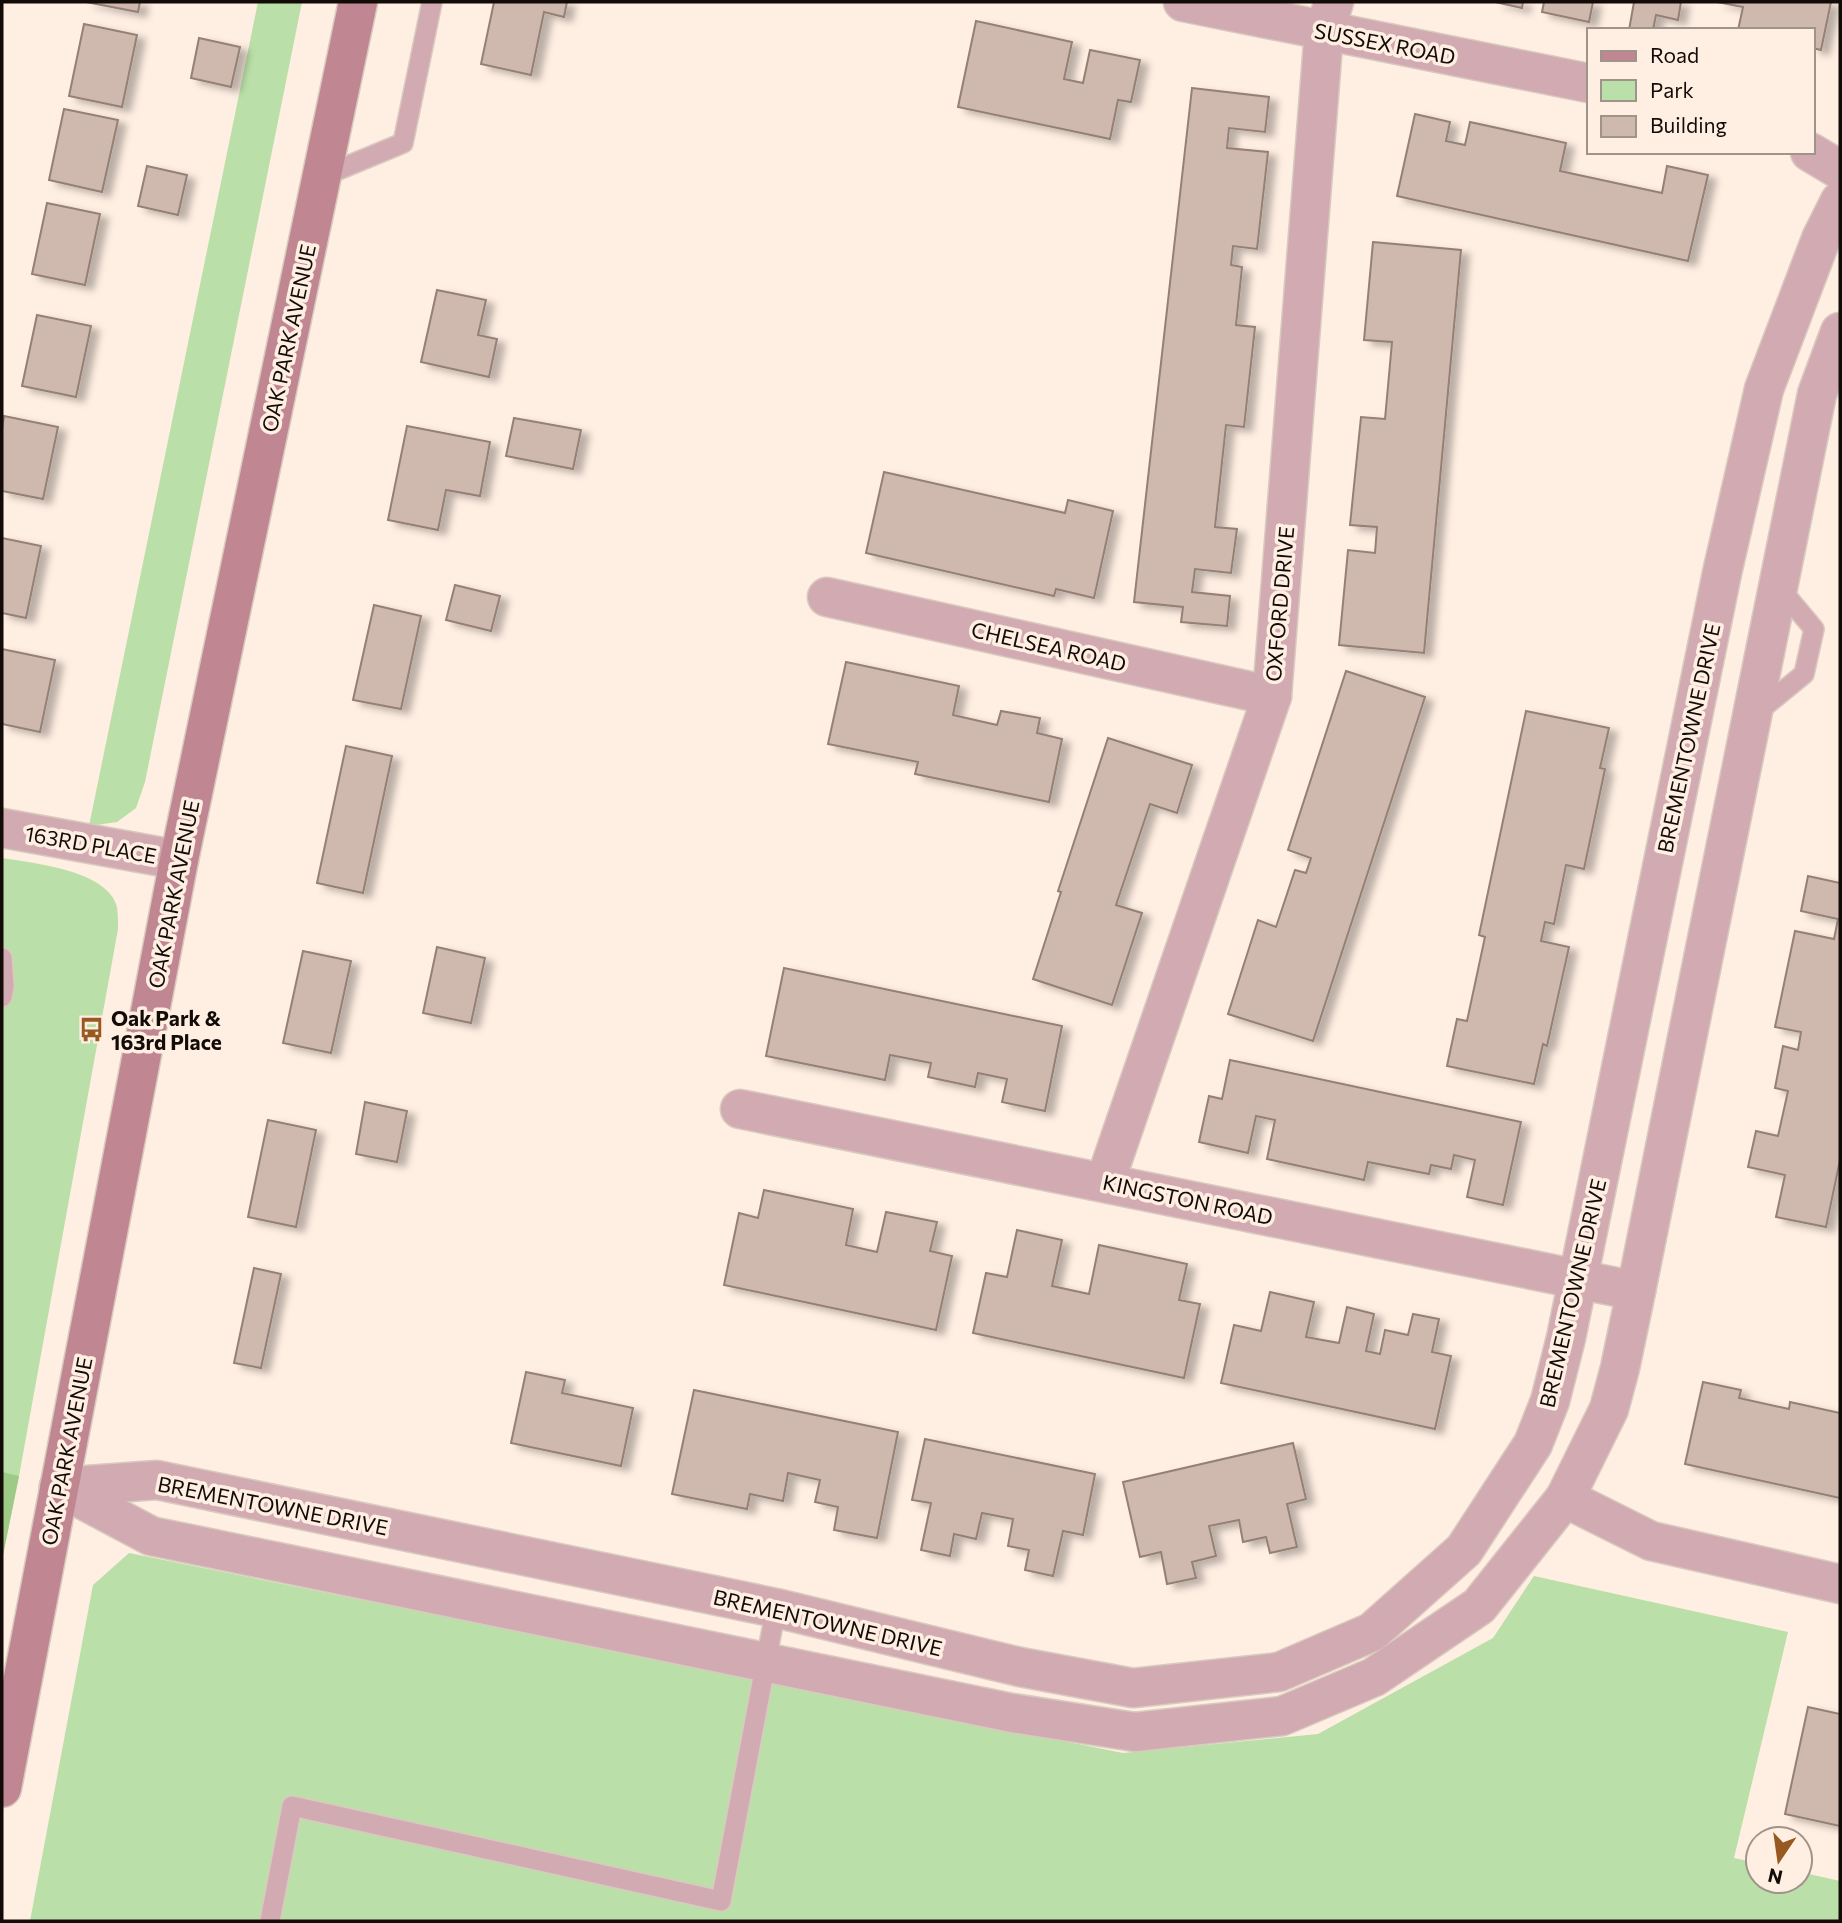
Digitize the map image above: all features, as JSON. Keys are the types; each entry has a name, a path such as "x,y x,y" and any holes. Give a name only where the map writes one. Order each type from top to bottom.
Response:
{"street":[{"name":"OAK PARK AVENUE","path":"2,1788 179,860 358,2"},
{"name":"SUSSEX ROAD","path":"1183,2 1329,16 1587,83"},
{"name":"OXFORD DRIVE","path":"1105,1182 1272,696 1329,16"},
{"path":"1813,154 1840,170"},
{"name":"BREMENTOWNE DRIVE","path":"59,1487 157,1480 776,1608 1020,1667 1133,1688 1279,1672 1372,1632 1464,1550 1533,1444 1550,1401 1578,1279 1722,573 1764,389 1821,239 1840,201"},
{"path":"59,1487 151,1536 1012,1713 1135,1732 1282,1716 1374,1677 1479,1606 1565,1498 1609,1409 1636,1291 1777,586 1829,396 1840,332"},
{"path":"1722,573 1777,586"},
{"name":"CHELSEA ROAD","path":"827,597 1272,696"},
{"name":"163RD PLACE","path":"2,828 179,860"},
{"name":"KINGSTON ROAD","path":"740,1109 1636,1291"},
{"path":"1565,1498 1651,1541 1840,1584"},
{"path":"1012,1713 1020,1667"}],"lane":[{"path":"321,177 402,143 432,2"},
{"path":"2,958 2,997"},
{"path":"270,1921 292,1806 721,1901 776,1608"}],"green space":[{"path":"258,2 302,2 145,782 136,808 117,822 89,826"},
{"path":"2,858 67,870 99,884 111,894 117,907 118,929 2,1560"},
{"path":"2,1472 19,1476 2,1560"},
{"path":"129,1553 1123,1753 1318,1734 1493,1638 1534,1576 1788,1632 1734,1858 1744,1860 1744,1895 1814,1895 1814,1875 1840,1881 1840,1921 30,1921 93,1585"}],"building":[{"path":"86,2 140,2 138,12"},
{"path":"494,2 567,2 564,17 544,12 531,75 481,64"},
{"path":"1495,2 1523,2 1522,8"},
{"path":"1544,2 1593,2 1589,22 1542,12"},
{"path":"1634,2 1681,2 1678,20 1656,15 1653,28 1629,28"},
{"path":"1717,2 1831,2 1821,50 1814,48 1814,28 1738,28 1743,7"},
{"path":"976,21 1072,42 1064,79 1083,83 1090,50 1140,60 1131,102 1118,100 1110,139 958,107"},
{"path":"84,24 137,35 122,107 69,96"},
{"path":"199,38 240,47 231,87 191,78"},
{"path":"1192,88 1269,97 1265,132 1229,128 1227,148 1268,152 1257,249 1233,246 1231,265 1242,267 1236,325 1255,327 1244,427 1226,425 1215,527 1237,529 1231,573 1195,569 1192,592 1230,596 1227,626 1181,622 1183,607 1134,602"},
{"path":"64,109 118,120 102,192 49,180"},
{"path":"1415,114 1450,122 1446,141 1465,145 1470,122 1566,143 1560,171 1662,193 1667,166 1708,175 1688,261 1397,196"},
{"path":"147,166 187,175 178,215 138,206"},
{"path":"47,203 100,214 85,285 32,274"},
{"path":"1373,242 1461,250 1424,653 1339,645 1348,550 1375,553 1377,527 1350,525 1361,417 1385,419 1392,342 1364,340"},
{"path":"437,290 486,300 478,335 497,339 489,377 421,362"},
{"path":"37,315 91,326 76,397 22,386"},
{"path":"4,416 58,427 43,499 2,491"},
{"path":"514,418 581,430 573,469 506,456"},
{"path":"407,426 490,442 480,496 446,490 438,530 388,520"},
{"path":"884,472 1065,513 1068,500 1113,511 1094,598 1056,589 1054,596 866,553"},
{"path":"2,538 41,546 26,618 2,613"},
{"path":"455,585 500,596 491,631 446,620"},
{"path":"374,605 421,616 401,709 353,700"},
{"path":"2,649 55,660 40,732 2,724"},
{"path":"846,662 959,686 953,715 997,725 1001,711 1040,718 1037,733 1062,739 1049,802 915,774 918,762 828,744"},
{"path":"1346,671 1425,697 1313,1041 1228,1014 1258,920 1276,927 1295,870 1306,873 1311,858 1288,850"},
{"path":"1526,711 1609,728 1600,768 1605,769 1584,869 1566,865 1554,924 1545,922 1541,941 1569,947 1547,1046 1543,1044 1534,1084 1447,1066 1457,1019 1467,1021 1485,937 1479,935"},
{"path":"1108,738 1192,765 1177,813 1150,804 1116,905 1142,913 1112,1005 1033,979 1061,892 1058,891"},
{"path":"346,746 392,756 363,893 317,883"},
{"path":"1808,876 1840,883 1840,1160 1826,1227 1776,1217 1785,1175 1748,1167 1756,1131 1778,1136 1788,1091 1775,1088 1783,1046 1798,1050 1801,1032 1775,1027 1795,931 1834,939 1838,919 1801,911"},
{"path":"437,947 485,958 471,1023 423,1013"},
{"path":"303,951 351,961 331,1053 283,1043"},
{"path":"784,968 1062,1026 1045,1111 1002,1102 1007,1079 978,1073 975,1087 928,1077 931,1063 890,1055 885,1080 766,1056"},
{"path":"1230,1060 1521,1122 1503,1205 1467,1197 1475,1160 1454,1155 1451,1169 1431,1165 1429,1174 1368,1162 1364,1180 1267,1159 1275,1120 1256,1116 1248,1153 1199,1142 1209,1096 1222,1099"},
{"path":"365,1102 407,1111 397,1162 356,1154"},
{"path":"268,1120 316,1130 296,1227 248,1217"},
{"path":"764,1190 853,1209 846,1245 877,1252 886,1212 937,1222 930,1251 952,1256 936,1330 724,1285 739,1213 758,1218"},
{"path":"1017,1230 1062,1240 1052,1286 1089,1294 1099,1245 1187,1264 1179,1300 1200,1304 1184,1378 973,1333 986,1273 1007,1277"},
{"path":"254,1268 281,1274 261,1368 234,1363"},
{"path":"1270,1292 1314,1302 1306,1337 1339,1343 1347,1307 1374,1314 1366,1351 1380,1354 1385,1330 1408,1335 1413,1314 1439,1319 1432,1352 1451,1356 1435,1429 1221,1383 1234,1325 1261,1331"},
{"path":"526,1372 565,1380 562,1393 633,1408 621,1466 511,1443"},
{"path":"1703,1382 1741,1390 1739,1398 1789,1409 1790,1402 1840,1413 1840,1498 1685,1464"},
{"path":"694,1390 898,1432 877,1538 834,1530 838,1507 815,1502 820,1480 788,1473 783,1501 750,1494 747,1509 672,1494"},
{"path":"925,1439 1095,1474 1083,1535 1063,1531 1053,1576 1025,1570 1029,1550 1008,1546 1013,1519 982,1513 976,1539 954,1534 950,1556 921,1550 931,1503 912,1500"},
{"path":"1293,1443 1306,1499 1287,1504 1297,1547 1270,1553 1266,1537 1243,1542 1239,1520 1209,1526 1216,1556 1192,1562 1196,1578 1167,1584 1161,1552 1140,1557 1123,1482"},
{"path":"1808,1707 1840,1714 1840,1826 1785,1814"}],"place":[{"name":"Oak Park & 163rd Place","path":"91,1029"}]}
